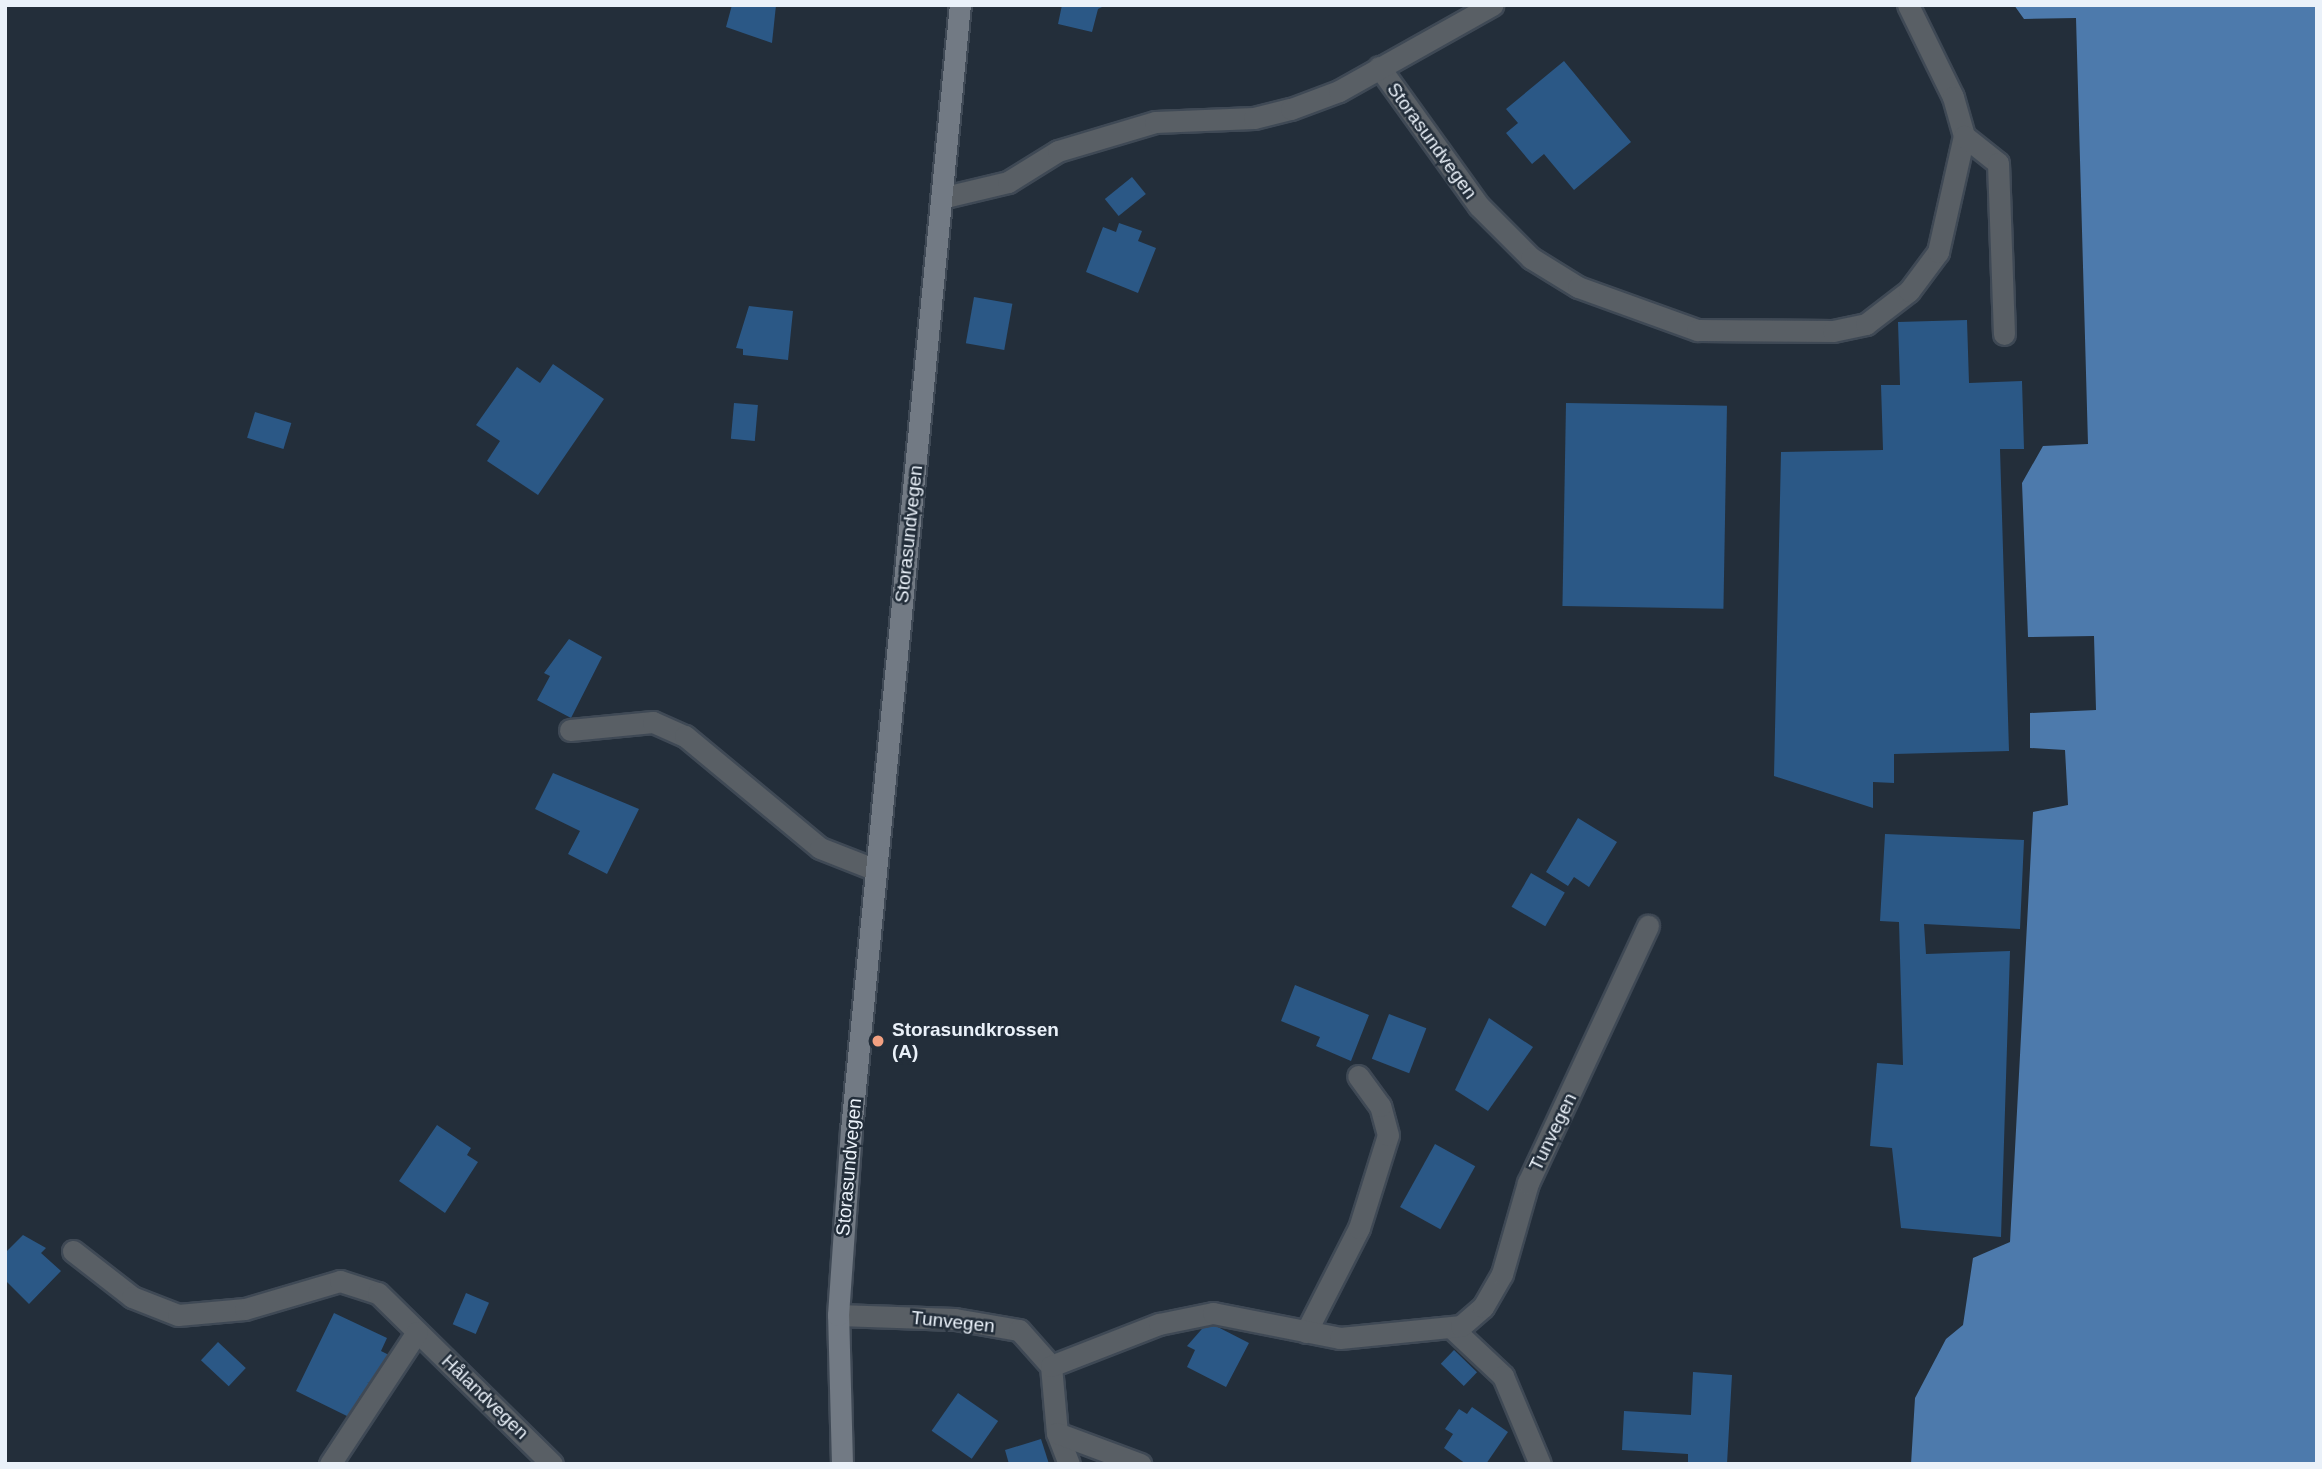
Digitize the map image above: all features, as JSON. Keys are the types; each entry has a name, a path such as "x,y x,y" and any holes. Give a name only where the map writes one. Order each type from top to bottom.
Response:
{"main road":[{"name":"Storasundvegen","path":"842,1464 838,1315 876,870 960,5"}],"lane":[{"path":"1379,67 1492,5"},
{"path":"1908,5 1953,96 1965,136 1998,163 2004,334"},
{"name":"Storasundvegen","path":"941,198 1008,181 1089,139 1155,122 1254,118 1291,109 1379,67 1479,206 1531,258 1578,287 1698,330 1833,331 1866,324 1909,290 1938,252 1965,136"},
{"path":"570,730 653,722 685,736 820,848 876,870"},
{"name":"Tunvegen","path":"1453,1329 1483,1307 1502,1274 1528,1183 1648,926"},
{"path":"1306,1332 1359,1228 1388,1135 1380,1106 1358,1076"},
{"name":"Hålandvegen","path":"73,1251 132,1297 178,1315 245,1310 340,1282 377,1293 552,1464"},
{"path":"1069,1464 1057,1433 1051,1366 1159,1324 1213,1313 1340,1338 1453,1329 1503,1376 1540,1464"},
{"name":"Tunvegen","path":"838,1315 955,1319 1019,1330 1051,1366"},
{"path":"330,1464 417,1332"},
{"path":"1057,1433 1140,1464"}],"water":[{"path":"2014,5 2317,5 2317,1464 1911,1464 1915,1398 1946,1339 1963,1325 1973,1258 2010,1242 2033,812 2068,805 2065,750 2030,748 2030,713 2096,710 2094,636 2028,637 2022,483 2043,446 2088,444 2076,18 2024,19"}],"building":[{"path":"732,5 776,5 772,43 726,27"},
{"path":"1062,5 1106,5 1098,9 1092,32 1058,24"},
{"path":"1564,61 1631,142 1574,190 1544,154 1532,164 1506,133 1518,123 1506,109"},
{"path":"1132,177 1146,194 1119,216 1105,199"},
{"path":"1119,223 1142,231 1138,241 1156,248 1138,293 1086,272 1103,227 1116,232"},
{"path":"974,297 1012,304 1004,350 966,343"},
{"path":"749,306 793,311 788,360 743,355 743,349 736,348"},
{"path":"1967,320 1969,383 2022,381 2024,449 2000,449 2009,751 1894,754 1894,783 1873,782 1873,808 1774,776 1781,452 1883,450 1881,385 1900,385 1898,322"},
{"path":"553,364 604,399 538,495 487,461 500,441 476,425 517,367 540,383"},
{"path":"734,403 758,405 755,441 731,439"},
{"path":"1566,403 1727,406 1723,609 1562,606"},
{"path":"255,412 291,423 283,449 247,438"},
{"path":"569,639 602,657 571,718 537,700 550,676 544,673"},
{"path":"553,773 639,809 607,874 568,854 580,831 535,809"},
{"path":"1578,818 1617,842 1589,887 1574,877 1568,886 1546,872"},
{"path":"1885,834 2024,840 2020,929 1924,924 1926,954 2010,951 2001,1237 1901,1228 1892,1148 1870,1146 1877,1063 1903,1065 1899,922 1880,921"},
{"path":"1531,873 1565,892 1545,926 1512,907"},
{"path":"1295,985 1369,1015 1351,1061 1316,1046 1320,1037 1281,1021"},
{"path":"1389,1014 1426,1028 1409,1073 1372,1059"},
{"path":"1489,1018 1533,1047 1488,1111 1455,1090"},
{"path":"437,1125 471,1148 467,1155 478,1162 445,1213 399,1181"},
{"path":"1435,1144 1475,1166 1440,1229 1400,1207"},
{"path":"23,1235 46,1248 41,1253 61,1271 29,1304 5,1280 5,1253"},
{"path":"466,1293 489,1303 476,1334 453,1324"},
{"path":"334,1313 387,1338 381,1351 391,1356 377,1387 367,1382 374,1387 367,1401 360,1396 349,1417 296,1391"},
{"path":"1208,1322 1249,1343 1226,1387 1187,1367 1195,1350 1187,1346"},
{"path":"218,1342 246,1368 229,1386 201,1360"},
{"path":"1454,1350 1477,1372 1464,1386 1441,1364"},
{"path":"1693,1372 1732,1375 1727,1464 1688,1464 1688,1454 1622,1450 1624,1411 1691,1415"},
{"path":"958,1393 998,1421 972,1459 932,1431"},
{"path":"1472,1407 1508,1432 1486,1464 1466,1464 1444,1448 1453,1434 1445,1429 1459,1409 1467,1414"},
{"path":"1041,1439 1049,1464 1009,1464 1005,1450"}],"place":[{"name":"Storasundkrossen (A)","path":"878,1041"}]}
